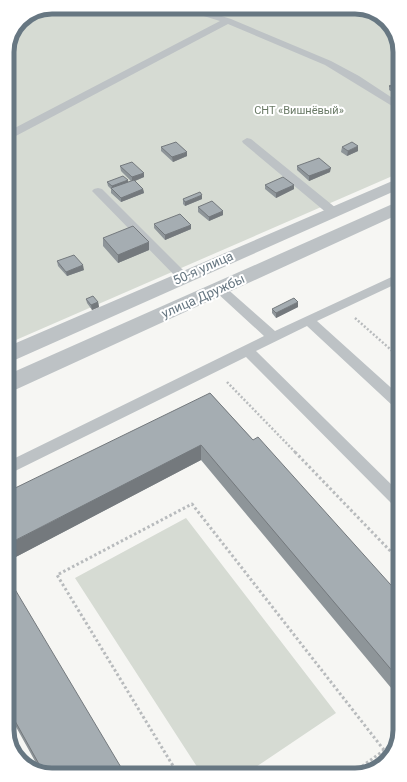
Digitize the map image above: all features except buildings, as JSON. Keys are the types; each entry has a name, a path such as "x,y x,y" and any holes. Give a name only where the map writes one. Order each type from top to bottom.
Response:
{"street":[{"name":"50-я улица","path":"14,352 332,211 393,186"},
{"name":"улица Дружбы","path":"14,381 393,210"}],"lane":[{"path":"206,14 228,21 328,63 355,78 393,103"},
{"path":"14,133 228,21"},
{"path":"247,140 332,211"},
{"path":"98,191 184,277"},
{"path":"14,466 273,337 393,280"},
{"path":"220,289 273,337"},
{"path":"308,320 393,397"},
{"path":"247,350 393,496"}],"path":[{"path":"340,305 393,352"},
{"path":"213,367 393,554"},
{"path":"174,768 57,575 192,504 384,750"},
{"path":"361,767 389,746"}],"green space":[{"name":"СНТ «Вишнёвый»","path":"52,14 358,14 370,17 382,25 390,37 392,45 393,176 14,341 14,49 15,42 22,29 27,23 37,17"},
{"path":"186,518 336,713 254,768 198,768 75,578"}]}
